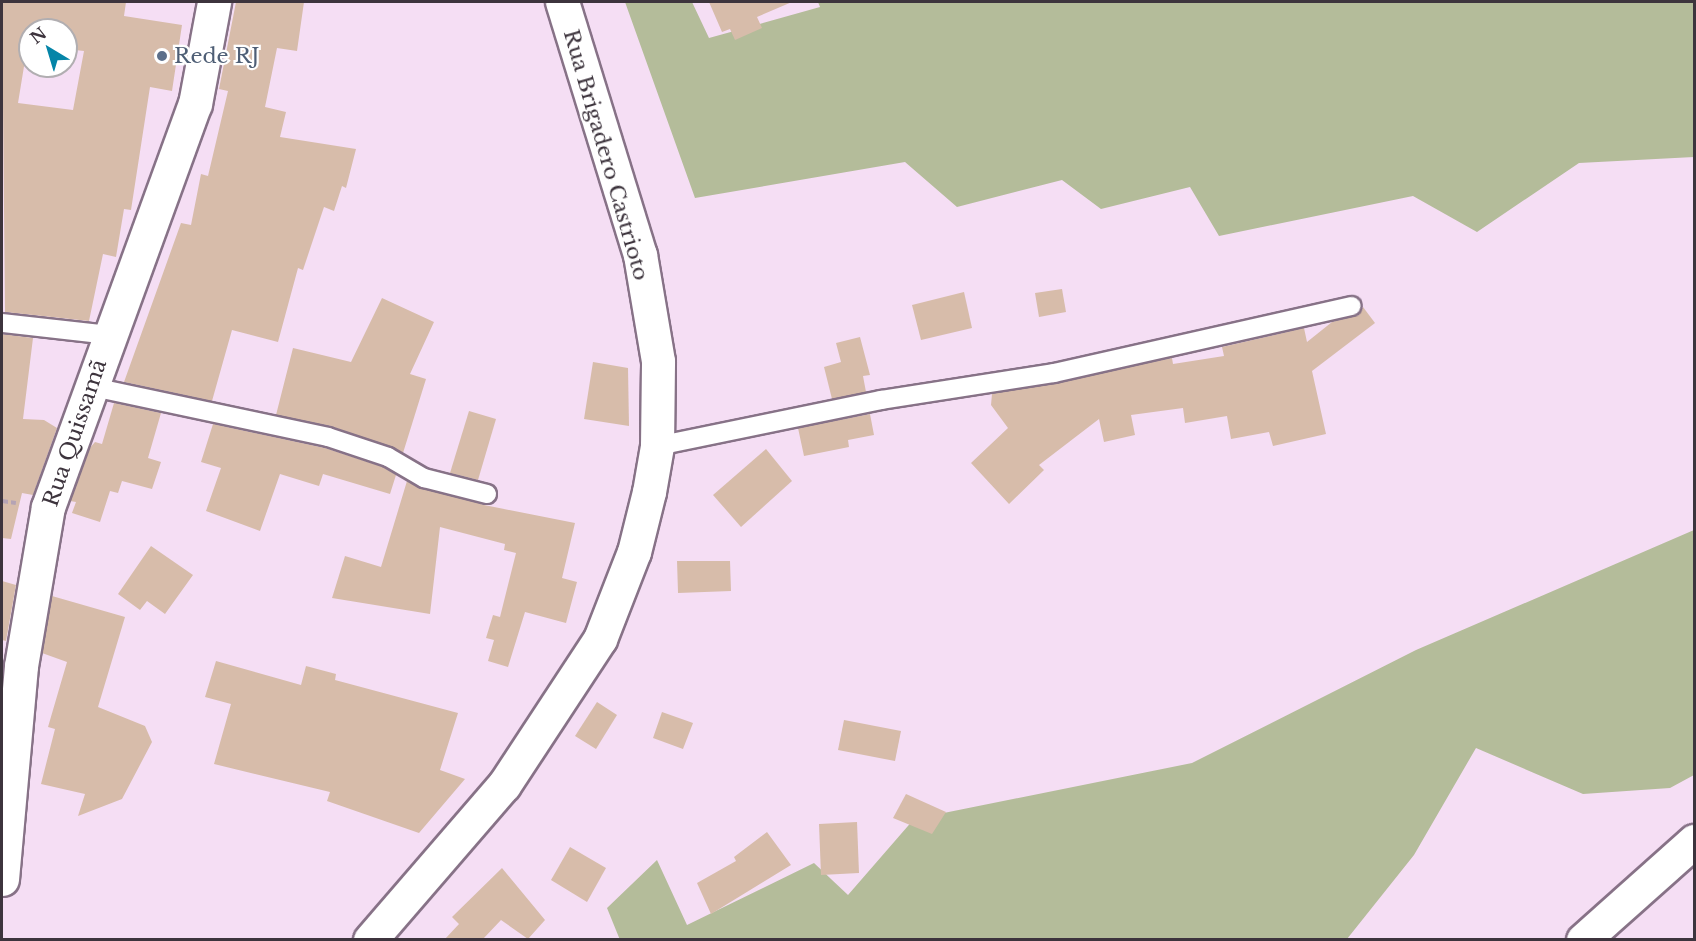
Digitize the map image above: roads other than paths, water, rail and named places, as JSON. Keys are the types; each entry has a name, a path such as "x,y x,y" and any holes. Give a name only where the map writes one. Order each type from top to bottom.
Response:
{"street":[{"name":"Rua Quissamã","path":"2,879 21,666 48,507 195,104 214,2"},
{"name":"Rua Brigadero Castrioto","path":"370,939 504,785 600,639 634,552 657,446 658,361 640,255 562,2"},
{"path":"1583,939 1695,841"}],"lane":[{"path":"657,446 881,400 1054,373 1352,306"},
{"path":"2,323 109,335"},
{"path":"93,387 328,437 388,457 424,478 487,494"}],"place":[{"name":"Rede RJ","path":"162,56"}]}
